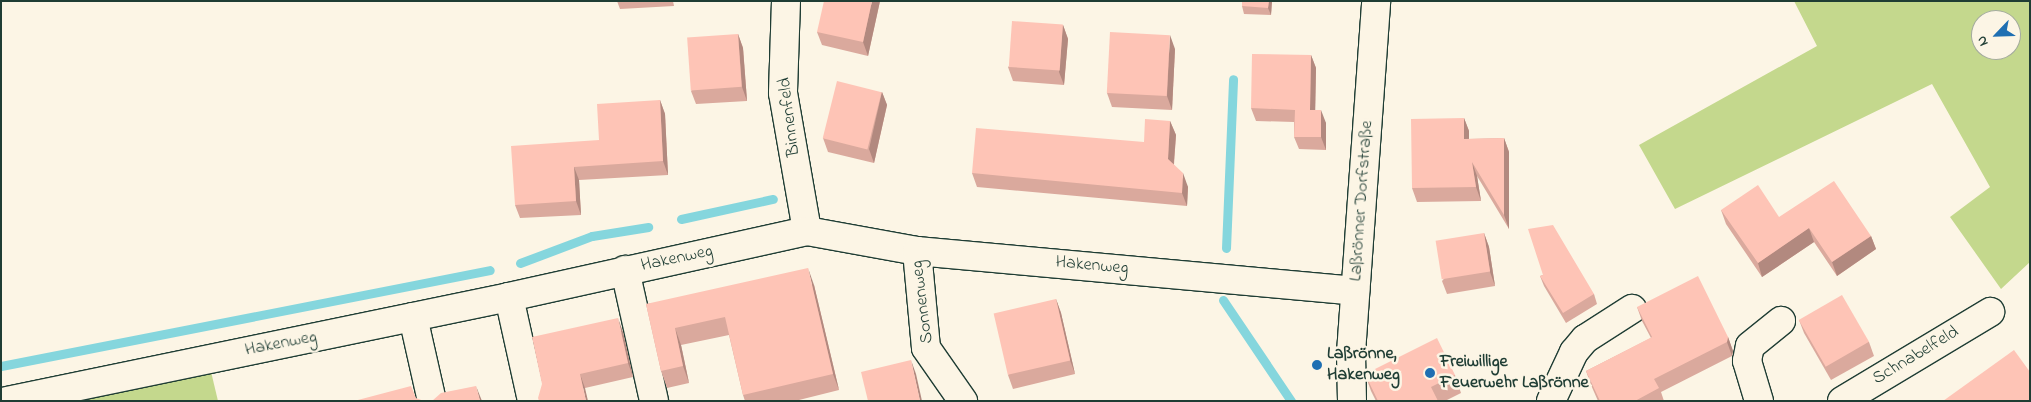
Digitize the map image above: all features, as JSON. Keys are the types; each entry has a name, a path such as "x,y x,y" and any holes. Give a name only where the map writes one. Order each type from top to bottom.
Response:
{"street":[{"name":"Binnenfeld","path":"786,1 783,93 807,231"},
{"name":"Laßrönner Dorfstraße","path":"1352,401 1355,291 1376,1"},
{"name":"Hakenweg","path":"8,401 509,297 807,231 917,251 1355,291"},
{"name":"Sonnenweg","path":"917,251 926,348 964,401"},
{"path":"625,270 654,401"},
{"path":"509,297 532,401"},
{"path":"1551,401 1574,352 1585,339 1632,309"},
{"name":"Schnabelfeld","path":"1842,401 1990,312"},
{"path":"413,317 432,401"},
{"path":"1759,401 1747,361 1750,346 1781,321"}],"green space":[{"path":"1794,1 2030,1 2030,262 2001,289 1950,217 1990,187 1932,84 1675,209 1639,145 1817,46"},
{"path":"208,359 218,401 1,401"}],"building":[{"path":"824,1 872,1 863,42 817,32"},
{"path":"1242,1 1269,1 1268,8 1242,6"},
{"path":"1012,21 1063,25 1060,70 1009,67"},
{"path":"1110,32 1170,35 1167,96 1107,93"},
{"path":"738,34 742,87 691,90 687,38"},
{"path":"1252,54 1311,55 1310,110 1321,110 1321,137 1294,137 1295,110 1251,108"},
{"path":"837,81 882,92 867,149 823,138"},
{"path":"660,100 663,161 574,167 576,201 515,205 511,146 599,140 597,104"},
{"path":"1464,118 1464,139 1504,138 1504,215 1472,162 1476,187 1412,188 1411,119"},
{"path":"1145,119 1170,121 1168,159 1183,173 1182,193 972,173 976,128 1144,142"},
{"path":"1834,181 1871,236 1832,262 1809,228 1758,263 1721,210 1758,185 1779,217"},
{"path":"1553,225 1594,294 1563,313 1540,276 1543,275 1528,229"},
{"path":"1484,233 1490,272 1442,279 1436,241"},
{"path":"808,268 833,374 743,395 725,317 675,328 683,366 661,371 646,304"},
{"path":"1698,276 1728,337 1727,342 1654,379 1659,388 1635,401 1600,401 1586,371 1652,337 1637,307"},
{"path":"1842,295 1869,342 1826,367 1799,320"},
{"path":"1056,299 1070,360 1008,375 994,313"},
{"path":"618,318 628,363 580,374 586,401 539,401 538,398 542,384 532,337"},
{"path":"1437,338 1455,375 1431,387 1438,401 1378,401 1365,374"},
{"path":"2014,350 2030,372 2030,401 1943,401"},
{"path":"911,360 920,401 868,401 861,372"},
{"path":"411,386 416,398 424,401 354,401"},
{"path":"476,386 480,401 432,401 441,393"}],"waterway":[{"path":"1226,248 1233,79"},
{"path":"681,219 773,199"},
{"path":"520,263 592,236 648,227"},
{"path":"1,366 490,270"},
{"path":"1223,300 1291,401"}],"place":[{"name":"Laßrönne, Hakenweg","path":"1317,365"},
{"name":"Freiwillige Feuerwehr Laßrönne","path":"1430,373"}]}
